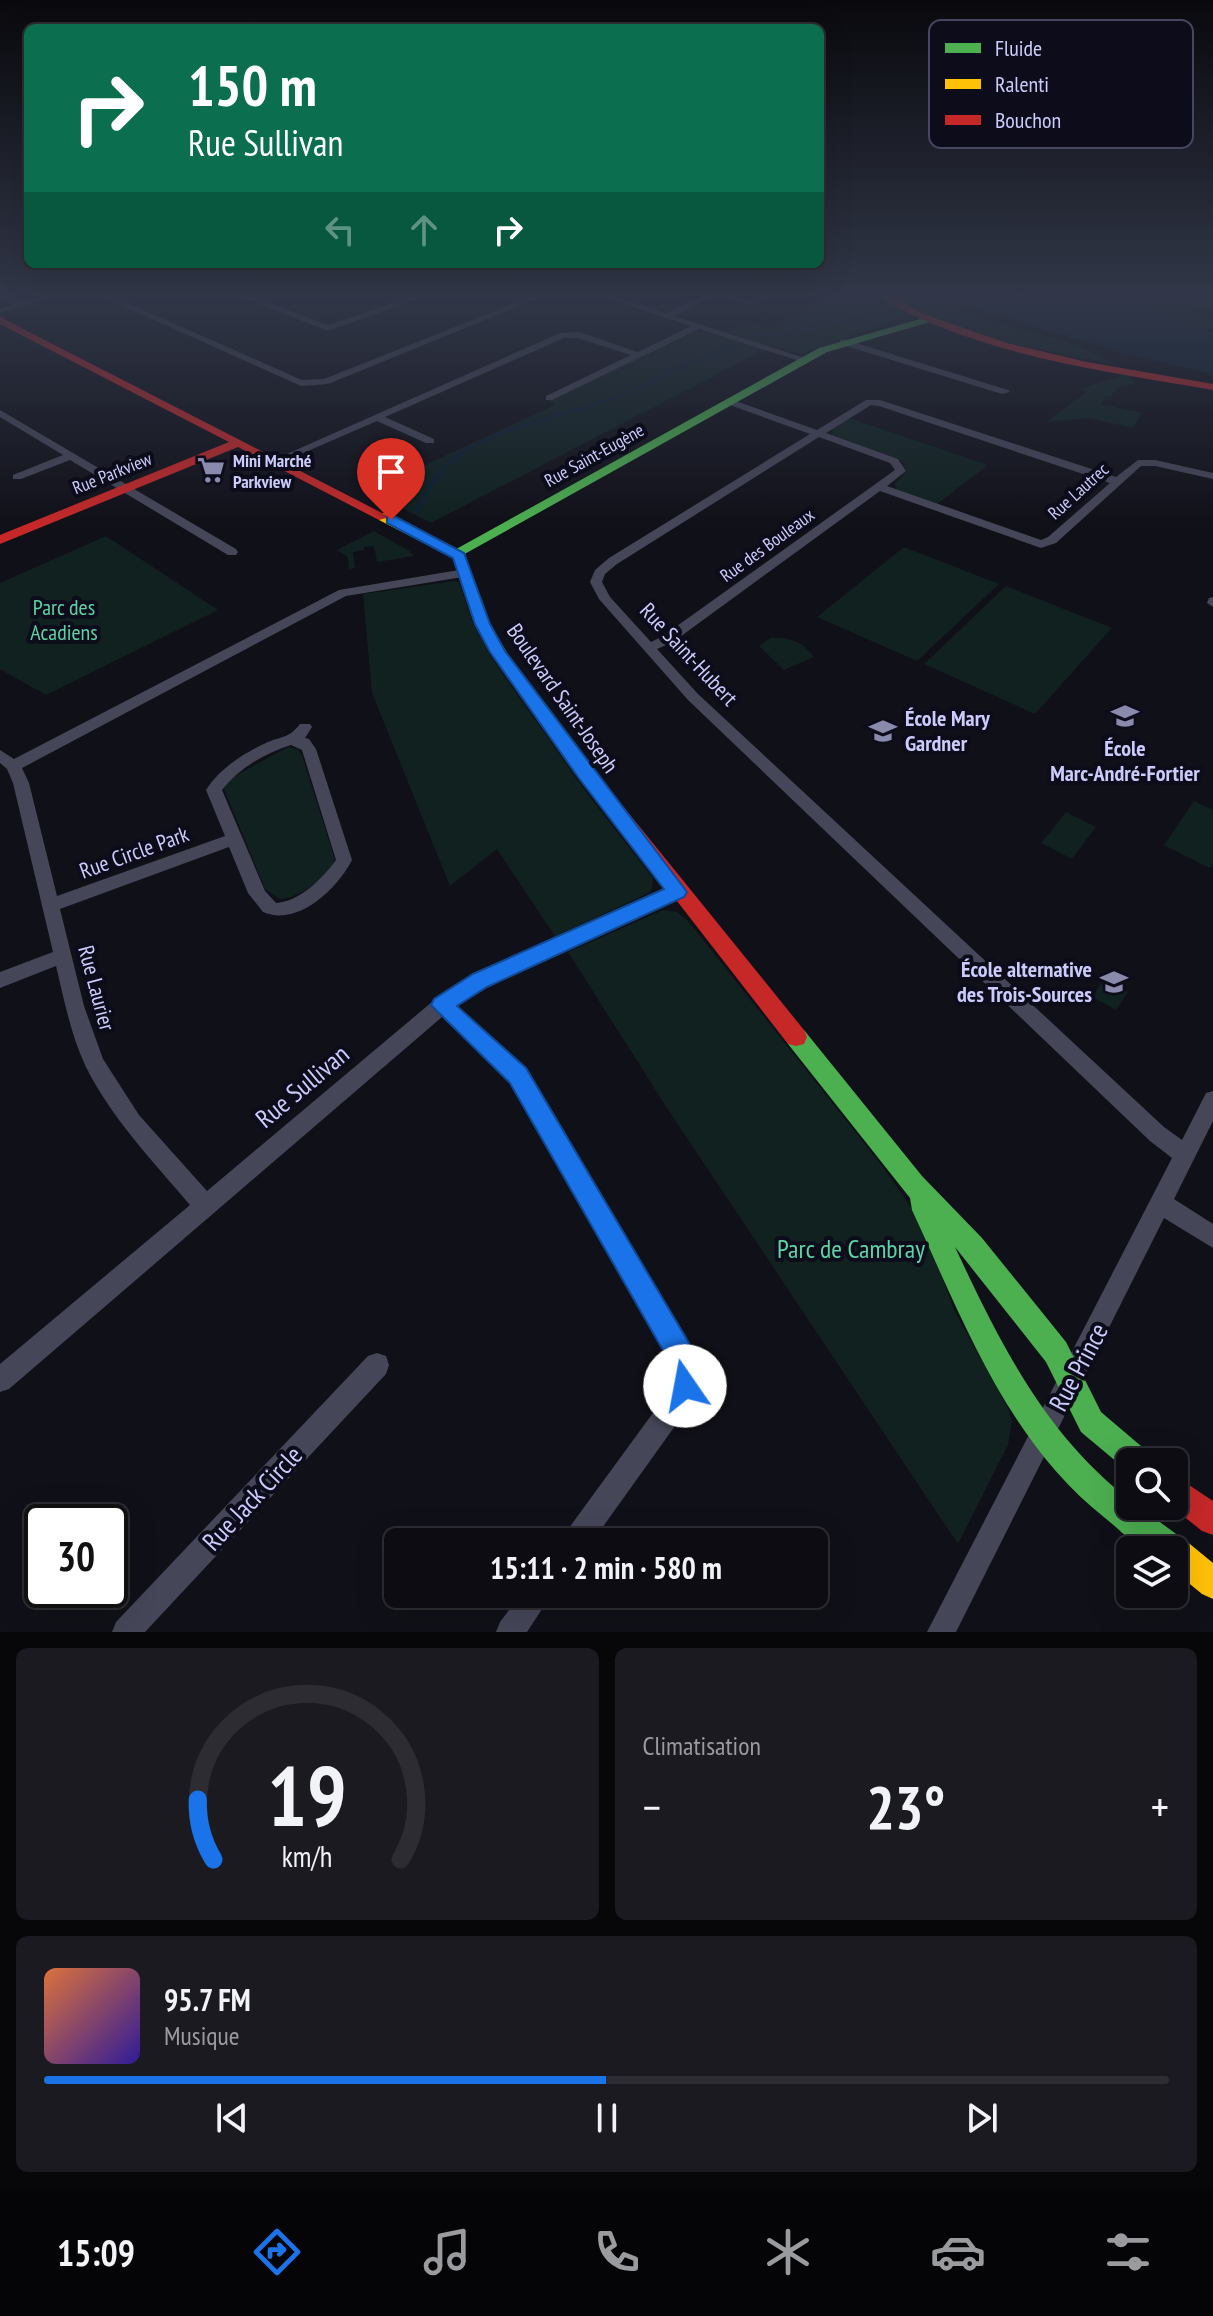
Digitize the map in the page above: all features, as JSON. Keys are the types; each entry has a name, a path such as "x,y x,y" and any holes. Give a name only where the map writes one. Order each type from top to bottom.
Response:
{"street":[{"path":"104,373 456,553"},
{"path":"280,373 307,385 347,373"},
{"path":"276,461 476,373"},
{"path":"549,398 600,373"},
{"name":"Rue Saint-Eugène","path":"456,553 782,373"},
{"path":"944,373 1005,392"},
{"path":"1144,373 1213,387"},
{"path":"730,402 816,433"},
{"name":"Rue Saint-Hubert","path":"1116,481 876,402 864,404 613,561 599,573 596,582 602,595 693,697 1161,1138 1186,1155"},
{"path":"0,413 232,552"},
{"path":"377,417 430,441"},
{"path":"5,430 20,425"},
{"name":"Rue des Bouleaux","path":"648,648 668,639 898,473 900,466 894,461 816,433"},
{"name":"Rue Parkview","path":"0,540 239,442"},
{"path":"17,477 70,456"},
{"name":"Rue Lautrec","path":"879,487 1041,544 1052,540 1134,464 1144,462 1213,476"},
{"name":"Boulevard Saint-Joseph","path":"456,553 482,624 498,652 585,773 913,1184 956,1228 1031,1321 1059,1358 1079,1404 1101,1433 1120,1448"},
{"path":"6,761 343,593 465,573"},
{"path":"300,734 309,749 343,849 344,860 339,870 294,906 283,910 271,909 257,893 233,839 214,793 218,782 274,746 300,734"},
{"name":"Rue Laurier","path":"6,761 21,783 80,1026 99,1074 132,1122 206,1206"},
{"name":"Rue Circle Park","path":"50,906 233,839"},
{"name":"Rue Sullivan","path":"0,1380 442,1005 480,980 677,892"},
{"path":"0,980 63,956"},
{"path":"442,1005 518,1076 679,1353 685,1371 681,1396 586,1528"},
{"name":"Rue Prince","path":"941,1632 1213,1100"},
{"name":"Boulevard Saint-Joseph","path":"913,1184 972,1315 1016,1391 1079,1474 1155,1536"},
{"path":"1162,1204 1213,1237"},
{"name":"Rue Jack Circle","path":"126,1632 377,1365"},
{"path":"1188,1501 1213,1520"},
{"name":"Boulevard Saint-Joseph","path":"1188,1563 1213,1583"},
{"path":"510,1632 528,1608"}],"green space":[{"path":"608,373 719,373 431,523 369,491 555,405 549,401"},
{"path":"1123,374 1130,375 1134,384 1117,388 1110,397 1105,396 1101,404 1142,413 1133,428 1088,418 1046,422 1086,392 1078,388"},
{"path":"849,418 988,465 937,504 896,489 895,483 907,471 900,460 832,435 833,428"},
{"path":"374,531 414,556 377,562 374,546 364,547 364,550 353,552 355,568 349,569 348,557 337,550"},
{"name":"Parc des Acadiens","path":"106,536 218,610 46,695 0,669 0,583"},
{"path":"904,547 999,584 917,661 817,617"},
{"path":"459,582 473,623 491,657 586,792 653,878 652,889 647,894 555,936 497,849 450,886 372,693 363,594"},
{"path":"1006,586 1112,628 1035,714 924,664"},
{"path":"770,638 795,641 814,657 784,670 759,646"},
{"path":"288,747 297,749 302,755 335,860 326,874 312,886 280,899 265,889 223,787 231,778"},
{"path":"1194,801 1213,810 1213,864 1210,868 1164,845"},
{"path":"1066,812 1096,827 1072,859 1041,843"},
{"name":"Parc de Cambray","path":"663,910 677,912 689,922 883,1167 924,1226 954,1310 1008,1408 1012,1421 1008,1445 958,1544 667,1108 568,952"},
{"path":"1104,979 1128,992 1116,1010 1092,997"}],"waterway":[{"path":"467,449 501,433 617,397 670,373"},
{"path":"418,511 438,475 467,449"}],"traffic: fast":[{"path":"456,553 781,373"},
{"path":"796,1037 913,1184 973,1247 1056,1352 1091,1422 1122,1448"},
{"path":"921,1201 988,1343 1050,1444 1087,1484 1153,1536"}],"traffic: slow":[{"path":"384,517 459,556 482,624 511,671 582,767"},
{"path":"1188,1562 1213,1583"}],"traffic: jam":[{"path":"104,373 384,517"},
{"path":"1134,373 1213,387"},
{"path":"0,540 239,442"},
{"path":"582,767 796,1037"},
{"path":"1188,1501 1213,1520"}],"place":[{"name":"Mini Marché Parkview","path":"211,470"},
{"name":"École Marc-André-Fortier","path":"1125,716"},
{"name":"École Mary Gardner","path":"883,731"},
{"name":"École alternative des Trois-Sources","path":"1114,982"}],"route":[{"path":"391,520 459,556 482,624 498,652 585,773 677,892 480,980 442,1005 518,1076 679,1353 685,1371 685,1386"}]}
